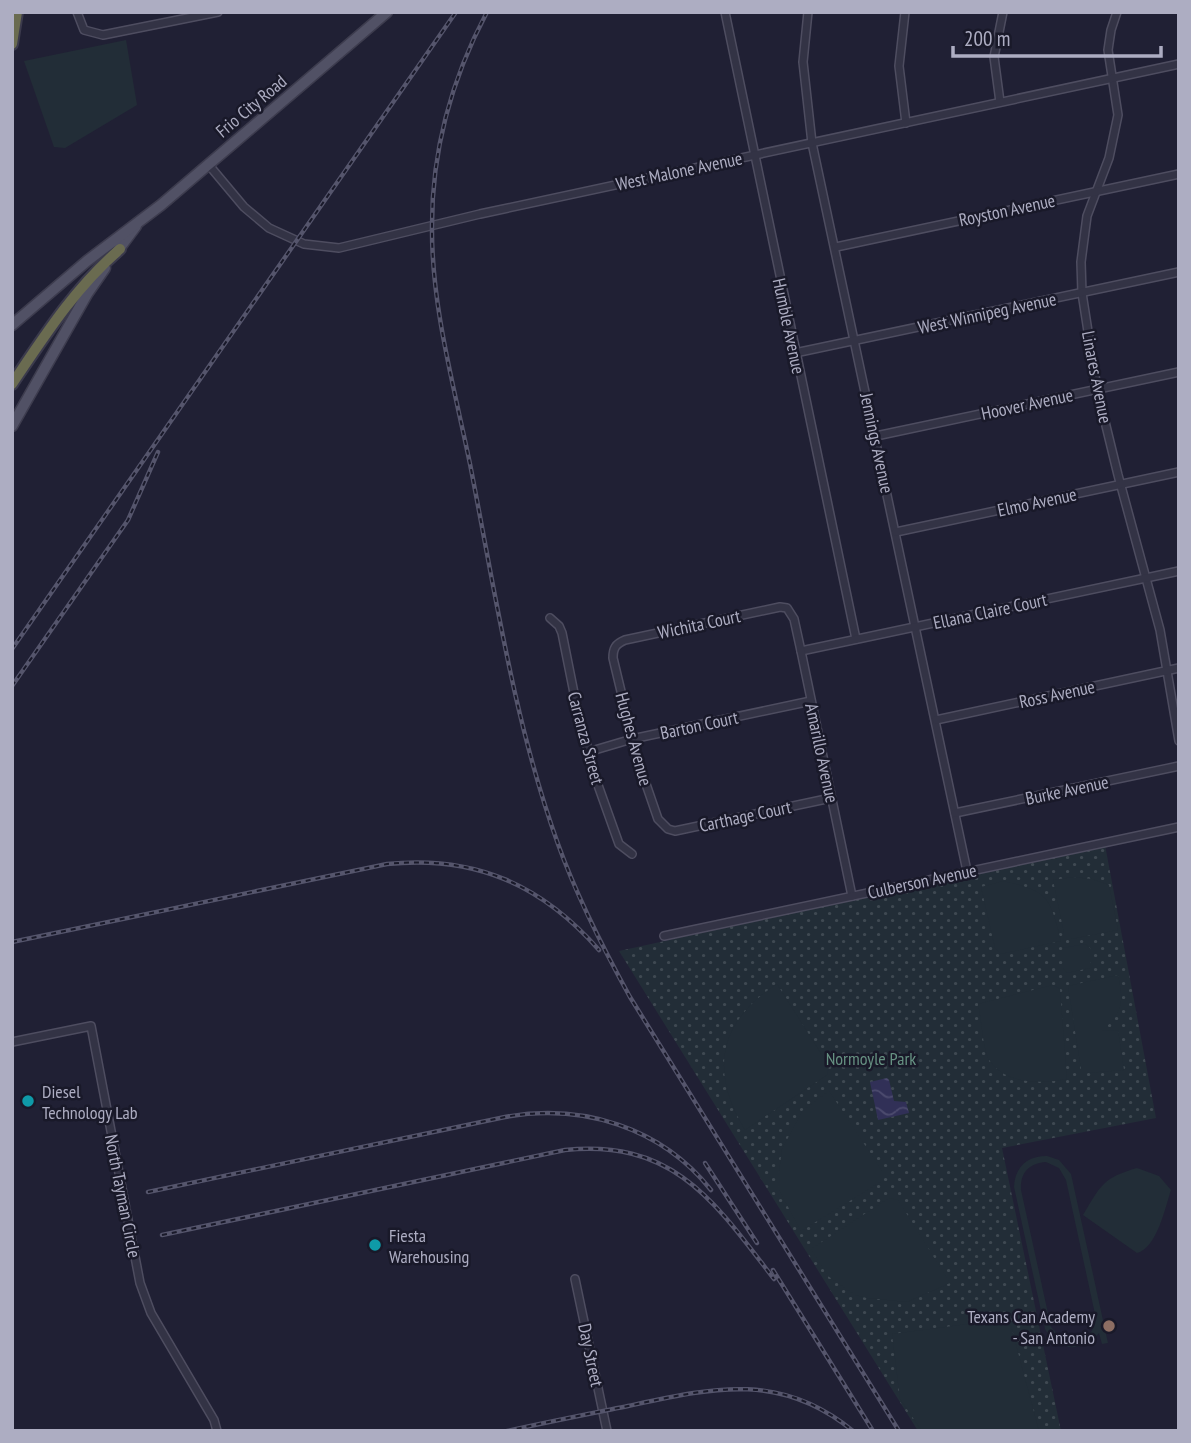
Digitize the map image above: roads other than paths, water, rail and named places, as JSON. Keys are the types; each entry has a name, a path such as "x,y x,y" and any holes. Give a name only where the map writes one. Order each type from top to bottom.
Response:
{"highway":[{"path":"12,44 17,12"},
{"path":"12,384 65,306 97,268 120,249"}],"main road":[{"name":"Frio City Road","path":"12,426 87,294 136,225 387,12"},
{"name":"Frio City Road","path":"12,326 87,261 136,225"}],"street":[{"path":"78,12 85,30 96,34 112,34 218,12"},
{"name":"Humble Avenue","path":"725,12 856,639"},
{"name":"Jennings Avenue","path":"808,12 803,62 813,143 967,871"},
{"path":"905,12 899,66 906,122"},
{"path":"1000,102 994,57 1003,12"},
{"name":"Linares Avenue","path":"1117,12 1109,40 1111,78 1118,115 1109,158 1095,191 1082,239 1082,292 1097,389 1120,484 1147,577 1168,670 1179,741"},
{"name":"West Malone Avenue","path":"208,164 244,206 269,228 304,244 339,248 481,214 1179,64"},
{"name":"Royston Avenue","path":"836,247 1179,174"},
{"name":"West Winnipeg Avenue","path":"795,353 1179,272"},
{"name":"Hoover Avenue","path":"876,436 1179,372"},
{"name":"Elmo Avenue","path":"895,532 1179,472"},
{"name":"Ellana Claire Court","path":"801,651 1179,570"},
{"name":"Wichita Court","path":"613,651 616,645 625,640 780,607 790,611"},
{"name":"Amarillo Avenue","path":"790,611 801,651 852,896"},
{"name":"Carranza Street","path":"550,618 562,633 588,752 619,844 632,854"},
{"name":"Hughes Avenue","path":"613,651 632,739 661,825"},
{"name":"Ross Avenue","path":"936,720 1179,668"},
{"name":"Barton Court","path":"588,752 632,739 811,701"},
{"name":"Burke Avenue","path":"955,813 1179,766"},
{"name":"Carthage Court","path":"661,825 675,831 831,798"},
{"name":"Culberson Avenue","path":"664,936 1179,827"},
{"name":"North Tayman Circle","path":"12,1042 91,1026 140,1283 151,1313 214,1420 217,1431"},
{"name":"Day Street","path":"575,1279 607,1431"}],"water":[{"path":"887,1078 894,1101 906,1102 909,1113 878,1120 870,1082"}],"railway":[{"path":"12,649 456,12"},
{"path":"487,12 464,63 446,115 433,197 433,255 439,315 507,656 529,751 573,883 630,997 899,1431"},
{"path":"12,686 128,520 158,452"},
{"path":"12,942 387,864 419,862 449,864 477,870 529,891 554,907 599,950"},
{"path":"148,1192 505,1117 534,1114 591,1117 644,1136 669,1150 691,1168 711,1190"},
{"path":"162,1235 565,1150 603,1149 635,1155 663,1166 688,1182 711,1201 774,1279"},
{"path":"705,1163 757,1243"},
{"path":"773,1270 873,1431"},
{"path":"507,1431 688,1394 745,1389 799,1399 826,1412 853,1431"}],"place":[{"name":"Diesel Technology Lab","path":"28,1101"},
{"name":"Fiesta Warehousing","path":"375,1245"},
{"name":"Texans Can Academy - San Antonio","path":"1109,1326"}],"park label":[{"name":"Normoyle Park","path":"871,1058"}]}
